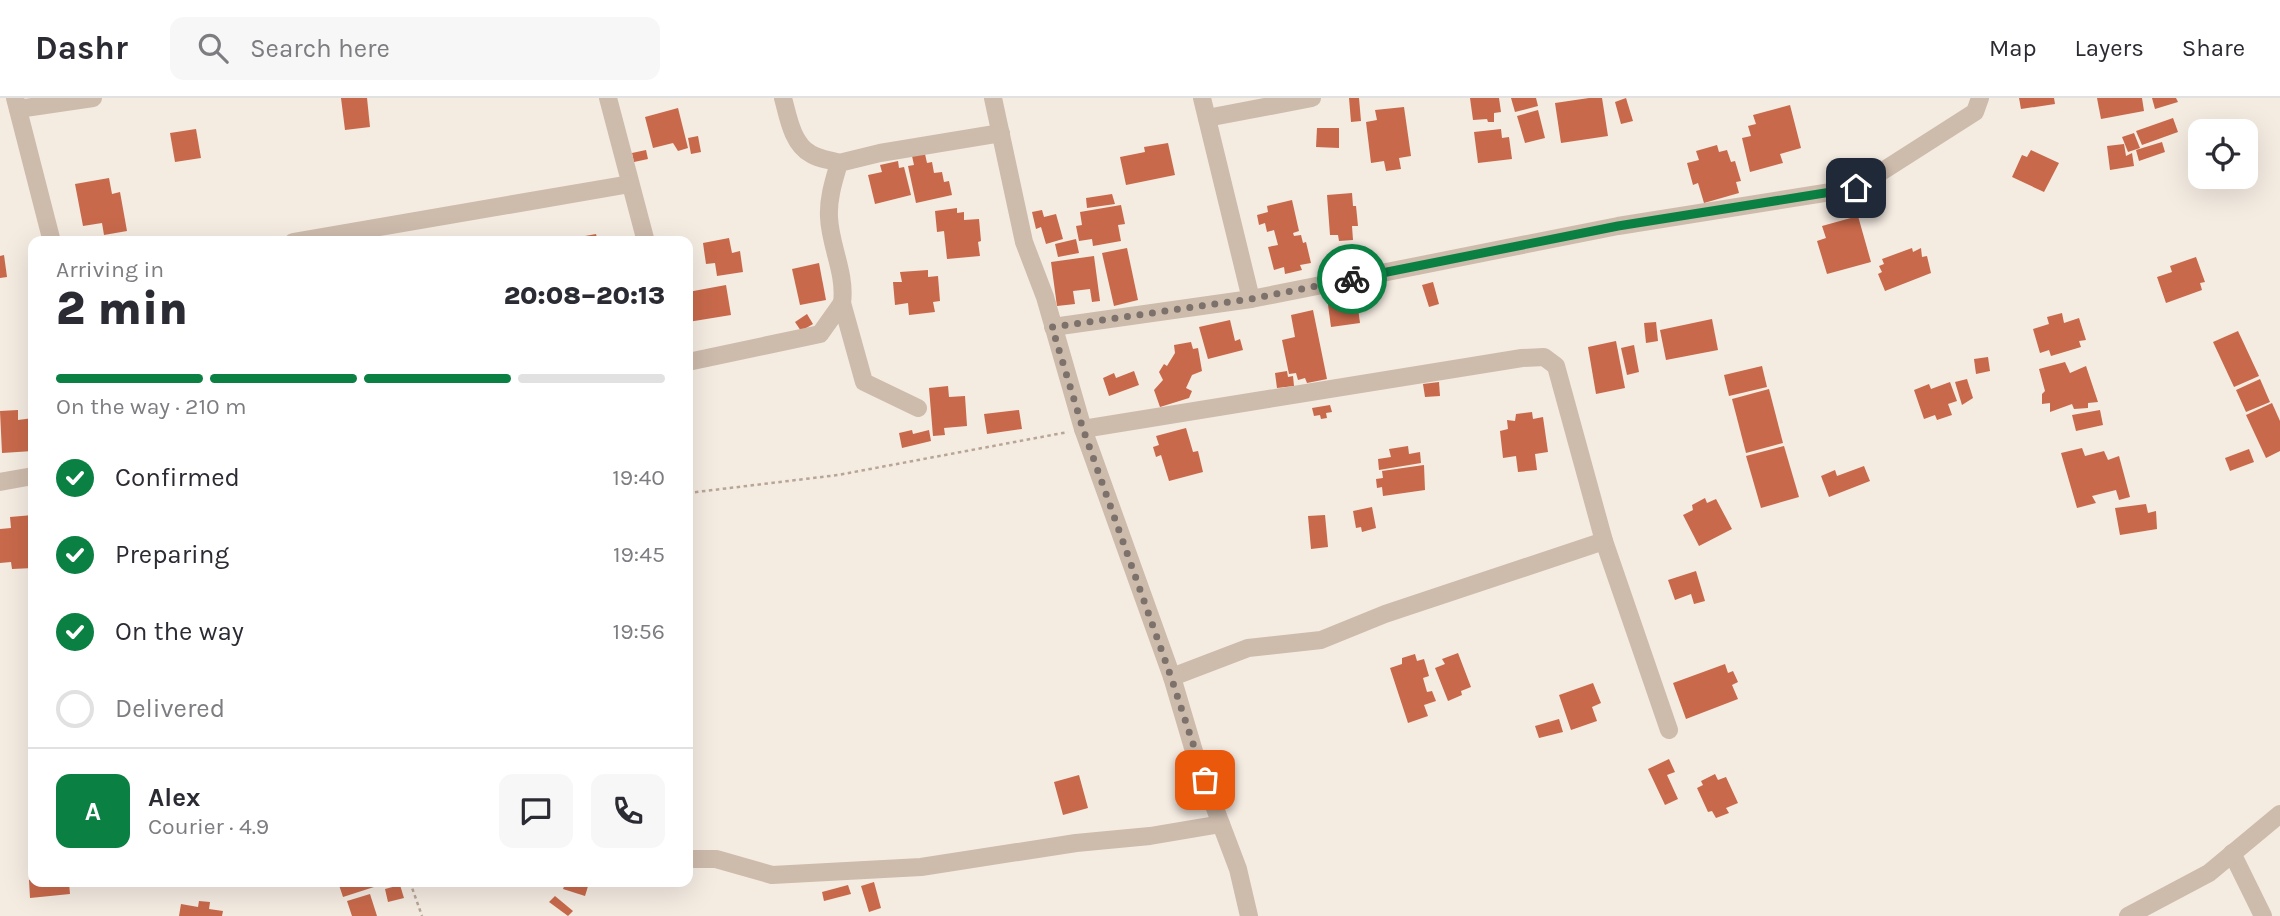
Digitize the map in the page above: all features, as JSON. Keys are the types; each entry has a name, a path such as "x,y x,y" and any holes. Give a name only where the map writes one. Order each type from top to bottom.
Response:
{"street":[{"path":"50,236 16,104 93,98"},
{"path":"608,98 644,236"},
{"path":"783,98 790,125 800,145 811,154 839,163 880,153 1001,132"},
{"path":"993,98 1024,242 1045,297 1083,429 1171,677 1196,758 1238,869 1249,916"},
{"path":"1202,98 1251,299"},
{"path":"1207,118 1312,98"},
{"path":"1052,327 1251,299 1618,226 1856,188 1975,112 1980,98"},
{"path":"839,163 832,188 829,218 844,288 842,303 864,382 918,408"},
{"path":"328,236 630,184"},
{"path":"693,360 820,334 842,303"},
{"path":"1083,429 1509,360 1544,357 1556,366 1604,541 1669,730"},
{"path":"0,482 28,477"},
{"path":"1171,677 1248,648 1321,640 1385,614 1604,541"},
{"path":"2128,916 2209,873 2280,814"},
{"path":"693,859 716,859 772,875 921,867 1221,824"},
{"path":"2232,853 2263,916"}],"path":[{"path":"693,492 838,475 1083,429"},
{"path":"412,887 422,916"}],"building":[{"path":"341,98 367,98 370,127 345,130"},
{"path":"1349,98 1359,98 1361,121 1351,122"},
{"path":"1470,98 1499,98 1501,112 1494,113 1494,122 1488,122 1487,119 1473,120"},
{"path":"1511,98 1536,98 1538,106 1515,112"},
{"path":"1602,98 1608,136 1561,143 1555,103"},
{"path":"1626,98 1633,121 1621,124 1615,102"},
{"path":"2019,98 2054,98 2055,104 2021,109"},
{"path":"2097,98 2142,98 2144,111 2101,119"},
{"path":"2152,98 2176,98 2178,102 2155,109"},
{"path":"1790,105 1801,148 1780,154 1783,163 1750,172 1742,138 1751,136 1748,126 1756,124 1753,115"},
{"path":"1404,107 1411,156 1399,158 1401,169 1386,171 1384,161 1371,163 1366,122 1377,120 1375,110"},
{"path":"678,108 688,148 678,151 673,143 653,148 645,117"},
{"path":"1538,110 1545,138 1525,143 1517,116"},
{"path":"2173,118 2178,132 2142,145 2136,131"},
{"path":"1317,128 1339,128 1339,148 1316,147"},
{"path":"196,129 201,158 175,162 170,133"},
{"path":"1501,129 1502,138 1509,137 1512,159 1478,163 1474,132"},
{"path":"2134,133 2140,148 2128,152 2122,137"},
{"path":"698,136 701,152 691,154 688,138"},
{"path":"2162,142 2165,152 2139,161 2136,150"},
{"path":"1168,143 1175,175 1126,185 1120,157 1145,152 1144,147"},
{"path":"2124,144 2126,156 2132,153 2134,166 2110,170 2107,146"},
{"path":"1717,145 1719,152 1727,150 1731,162 1735,161 1741,181 1736,182 1739,193 1704,203 1698,183 1693,185 1687,163 1699,160 1696,151"},
{"path":"646,150 648,159 634,162 632,153"},
{"path":"2031,150 2059,163 2044,192 2012,177 2022,155 2027,157"},
{"path":"925,154 927,163 932,162 934,173 942,172 944,182 949,181 952,195 916,203 908,166 914,165 912,156"},
{"path":"898,161 899,168 904,167 911,195 875,204 868,175 882,172 880,165"},
{"path":"109,178 112,194 120,192 127,231 104,235 102,223 83,226 75,184"},
{"path":"1352,193 1358,226 1352,226 1353,240 1339,241 1338,235 1330,235 1327,195"},
{"path":"1112,194 1115,204 1087,208 1086,198"},
{"path":"1292,200 1299,231 1293,233 1294,236 1301,235 1303,243 1306,242 1311,263 1300,265 1302,270 1285,274 1284,267 1274,270 1268,247 1278,245 1274,230 1267,232 1265,223 1259,225 1257,215 1268,212 1267,206"},
{"path":"1121,205 1125,224 1118,225 1121,241 1093,246 1092,239 1079,241 1076,226 1082,225 1080,212"},
{"path":"957,208 957,213 964,212 964,220 979,219 980,256 947,259 944,231 937,232 935,211"},
{"path":"1042,210 1044,217 1056,214 1063,239 1046,244 1041,227 1036,229 1032,212"},
{"path":"1858,216 1871,262 1827,274 1817,241 1826,238 1822,226"},
{"path":"729,238 732,253 740,251 743,272 717,276 715,263 706,264 703,243"},
{"path":"1076,239 1079,253 1058,257 1055,244"},
{"path":"1127,248 1138,300 1114,306 1102,253"},
{"path":"1912,248 1913,252 1921,248 1922,257 1927,256 1931,273 1885,291 1878,274 1882,272 1879,266 1884,264 1882,259"},
{"path":"4,255 7,277 0,278 0,256"},
{"path":"1094,256 1100,301 1092,302 1090,289 1073,291 1075,304 1057,306 1051,262"},
{"path":"2196,257 2205,282 2200,283 2202,290 2166,303 2157,277 2172,272 2170,266"},
{"path":"819,263 826,300 800,305 792,269"},
{"path":"928,270 928,277 938,276 940,301 933,302 935,312 909,315 908,303 895,305 893,282 902,282 900,272"},
{"path":"1433,282 1439,304 1429,307 1422,285"},
{"path":"726,285 731,315 693,321 693,291"},
{"path":"1356,293 1360,323 1331,327 1327,297"},
{"path":"1313,310 1327,379 1307,383 1305,378 1298,380 1296,373 1289,374 1282,340 1295,337 1291,315"},
{"path":"2062,313 2064,323 2079,318 2086,340 2079,341 2081,347 2051,356 2049,350 2040,353 2033,329 2049,324 2047,317"},
{"path":"807,314 813,324 801,331 795,322"},
{"path":"1712,319 1718,350 1666,360 1660,330"},
{"path":"1230,320 1235,341 1240,339 1243,350 1208,359 1199,327"},
{"path":"1656,322 1658,341 1646,343 1644,323"},
{"path":"2238,331 2259,376 2234,387 2213,342"},
{"path":"1616,341 1625,388 1596,394 1588,347"},
{"path":"1191,342 1193,349 1198,348 1202,371 1192,375 1186,388 1192,391 1189,398 1160,407 1154,390 1163,380 1159,372 1164,364 1167,366 1175,353 1174,345"},
{"path":"1634,345 1639,372 1627,375 1621,348"},
{"path":"1988,357 1990,371 1976,374 1974,359"},
{"path":"2065,362 2070,373 2086,366 2098,402 2088,403 2088,408 2074,409 2072,404 2050,412 2050,403 2042,404 2042,394 2045,391 2039,369"},
{"path":"1762,366 1767,387 1729,396 1724,375"},
{"path":"1134,371 1139,385 1109,396 1103,378 1114,373 1116,378"},
{"path":"1287,371 1288,377 1293,376 1294,386 1277,388 1275,373"},
{"path":"1967,379 1973,398 1962,405 1955,382"},
{"path":"2260,379 2270,402 2246,412 2236,390"},
{"path":"1439,382 1440,396 1425,397 1423,384"},
{"path":"1950,382 1957,401 1948,404 1952,415 1937,420 1935,415 1924,419 1914,390 1929,384 1931,389"},
{"path":"948,386 949,397 965,396 967,426 944,428 945,435 933,436 929,388"},
{"path":"1769,389 1783,443 1746,453 1732,399"},
{"path":"2272,403 2280,421 2280,451 2266,458 2246,415"},
{"path":"1330,405 1332,412 1326,413 1327,418 1314,416 1312,408"},
{"path":"18,410 18,420 28,419 28,451 2,453 0,411"},
{"path":"1019,410 1022,429 987,434 984,414"},
{"path":"2100,410 2103,425 2076,431 2072,415"},
{"path":"1532,412 1533,419 1543,417 1548,452 1535,454 1537,470 1518,472 1516,456 1503,458 1500,431 1508,429 1507,420 1515,421 1516,414"},
{"path":"1186,428 1193,452 1198,451 1203,472 1169,481 1161,455 1156,457 1153,447 1159,445 1156,436"},
{"path":"912,430 913,434 929,430 931,441 902,448 899,433"},
{"path":"1408,446 1409,454 1420,452 1421,463 1379,470 1378,459 1391,457 1389,449"},
{"path":"1784,446 1799,497 1761,508 1746,456"},
{"path":"2082,448 2085,456 2104,451 2108,460 2119,456 2130,497 2119,500 2116,490 2092,496 2096,503 2077,508 2061,453"},
{"path":"2249,449 2254,462 2230,471 2225,458"},
{"path":"1424,465 1425,490 1383,496 1382,487 1377,488 1376,479 1383,478 1382,471"},
{"path":"1864,466 1870,481 1829,497 1821,476 1835,470 1837,476"},
{"path":"1705,498 1707,503 1716,499 1732,529 1699,546 1683,515 1693,510 1692,505"},
{"path":"2146,504 2148,513 2156,511 2157,529 2120,535 2115,508"},
{"path":"1372,507 1376,528 1362,532 1361,527 1356,528 1353,511"},
{"path":"28,515 28,568 12,569 11,562 0,563 0,529 11,528 10,517"},
{"path":"1325,515 1328,547 1311,549 1308,516"},
{"path":"1696,571 1705,601 1694,604 1691,594 1675,600 1668,580"},
{"path":"1458,653 1471,687 1461,691 1462,695 1448,701 1435,668 1445,664 1442,659"},
{"path":"1415,654 1417,661 1424,659 1429,676 1423,678 1427,692 1432,691 1436,701 1424,705 1428,716 1408,723 1390,668 1402,664 1402,658"},
{"path":"1725,664 1728,673 1733,671 1738,682 1732,685 1738,699 1686,719 1673,683"},
{"path":"1593,683 1601,703 1592,707 1597,721 1571,730 1559,695"},
{"path":"1559,719 1563,732 1539,738 1535,726"},
{"path":"1669,759 1675,772 1667,775 1678,799 1665,805 1648,769"},
{"path":"1715,774 1718,780 1726,777 1738,803 1726,808 1729,813 1716,818 1712,811 1708,812 1697,788 1703,785 1701,781"},
{"path":"1079,775 1088,808 1063,815 1054,782"},
{"path":"874,882 881,908 869,912 861,886"},
{"path":"848,885 851,894 824,901 822,892"},
{"path":"29,887 69,887 70,894 30,898"},
{"path":"340,887 374,887 343,897"},
{"path":"401,887 404,898 388,902 385,889"},
{"path":"564,887 588,887 585,896 563,889"},
{"path":"370,894 377,916 352,916 347,901"},
{"path":"555,896 573,911 568,916 549,902"},
{"path":"199,901 210,902 209,909 223,911 222,916 179,916 181,904 198,907"}],"way so far":[{"path":"1205,780 1083,429 1052,327 1251,299 1352,279"}],"route":[{"path":"1352,279 1618,226 1856,188"}]}
